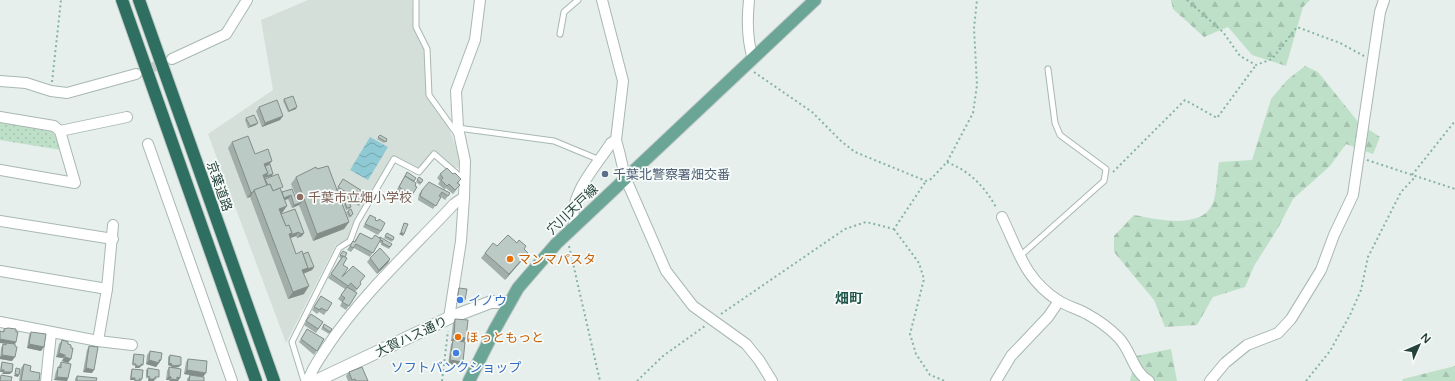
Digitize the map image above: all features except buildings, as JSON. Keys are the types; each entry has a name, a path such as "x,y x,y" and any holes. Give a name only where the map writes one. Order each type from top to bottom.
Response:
{"highway":[{"path":"122,0 256,381"},
{"name":"京葉道路","path":"139,0 274,381"}],"main road":[{"name":"穴川天戸線","path":"469,381 509,302 525,279 574,225 815,0"}],"street":[{"path":"172,59 224,35 247,0"},
{"path":"449,318 461,241 465,181 465,161 459,133 456,91 476,40 480,0"},
{"path":"602,0 623,81 616,140 625,177 666,271 693,306 711,321 746,344 759,360 772,381"},
{"path":"748,0 750,49 749,62"},
{"path":"1210,381 1225,363 1247,345 1278,333 1291,319 1321,270 1334,235 1352,195 1384,0"},
{"path":"0,81 26,83 51,91 72,92 136,74"},
{"path":"0,116 54,126 60,131 75,183 0,170"},
{"path":"60,131 127,117"},
{"path":"574,225 572,216 577,197 591,171 601,160 611,143 616,140"},
{"path":"148,144 232,381"},
{"path":"308,381 311,371 336,334 365,298 454,204 464,198"},
{"path":"1002,217 1019,257 1036,284 1059,301 1087,314 1107,327 1120,338 1130,354 1136,370 1149,381"},
{"path":"0,221 113,240"},
{"path":"98,341 107,289 113,240 113,225"},
{"path":"0,270 107,289"},
{"path":"996,381 1011,356 1048,318 1059,301"},
{"name":"大賀ハス通り","path":"316,381 449,318 491,302 509,302"},
{"path":"0,322 51,333 132,345"},
{"path":"46,381 51,333"}],"lane":[{"path":"416,0 416,27 427,48 430,95 450,126 459,133 554,141 601,160"},
{"path":"560,34 564,12 578,0"},
{"path":"1019,257 1104,181 1106,169 1060,135 1055,123 1048,69"},
{"path":"304,381 292,342 339,248 350,241 357,222 394,159 419,172 434,154 465,181"}],"path":[{"path":"51,91 61,0"},
{"path":"894,229 926,181 931,179 947,162 973,113 976,102 977,84 974,28 977,0"},
{"path":"1187,0 1223,32 1240,56 1256,65"},
{"path":"1104,181 1185,100 1217,118 1256,65 1272,59 1297,27 1340,43 1373,61"},
{"path":"749,62 812,112 842,142 855,152 926,181"},
{"path":"1412,175 1455,121"},
{"path":"1358,157 1455,190"},
{"path":"947,162 961,168 978,182 989,194 1002,217"},
{"path":"1306,381 1330,351 1350,315 1361,290 1368,257 1401,192 1416,176"},
{"path":"637,381 663,356 711,321 845,229 866,222 894,229 919,264 924,279 910,334 916,354 930,374 945,381"},
{"path":"566,234 600,381"},
{"path":"442,381 449,318"}],"shaded area":[{"name":"千葉市立畑小学校","path":"308,0 412,0 415,29 424,50 427,96 449,128 461,161 461,167 455,168 434,150 420,167 416,168 393,156 352,225 347,239 336,245 286,343 208,134 273,90 261,20"}],"green space":[{"path":"1171,0 1310,0 1303,7 1286,66 1252,55 1228,27 1204,37 1173,9"},
{"path":"1305,66 1318,72 1359,123 1380,137 1373,154 1346,144 1330,166 1293,199 1278,228 1254,266 1245,287 1213,297 1197,325 1165,327 1154,300 1114,252 1114,236 1134,215 1153,219 1176,221 1198,218 1206,213 1214,201 1219,162 1252,160 1271,99 1287,80"},
{"path":"0,121 51,131 56,137 61,150 0,140"},
{"path":"1171,349 1177,381 1130,381 1136,356"},
{"path":"1455,366 1455,381 1402,381 1403,379"}],"water":[{"path":"370,137 388,147 368,180 350,170"}],"tunnel":[{"path":"136,74 168,61"}],"place":[{"name":"千葉北警察署畑交番","path":"605,174"},
{"name":"千葉市立畑小学校","path":"300,197"},
{"name":"マンマパスタ","path":"510,259"},
{"name":"イノウ","path":"460,300"},
{"name":"ほっともっと","path":"458,337"},
{"name":"ソフトバンクショップ","path":"456,353"}],"district":[{"name":"畑町","path":"849,298"}]}
